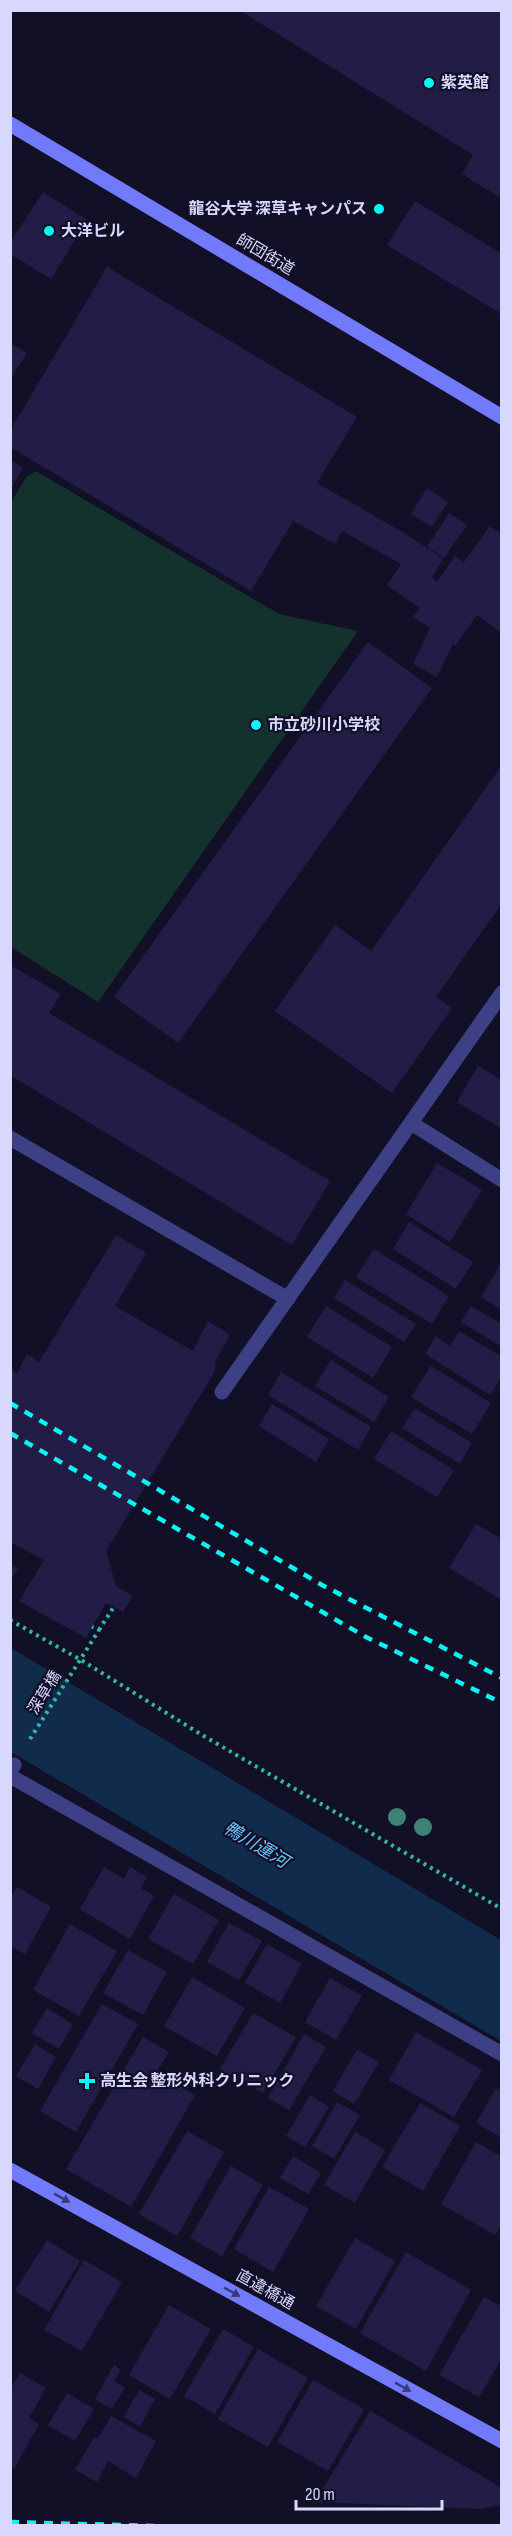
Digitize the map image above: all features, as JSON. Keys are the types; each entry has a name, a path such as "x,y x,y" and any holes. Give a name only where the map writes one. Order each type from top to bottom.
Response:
{"street":[{"name":"師団街道","path":"10,124 501,417"},
{"path":"222,1392 501,993"},
{"path":"411,1124 501,1180"},
{"path":"10,1138 288,1299"},
{"path":"12,1771 501,2055"},
{"name":"直違橋通","path":"10,2170 501,2441"}],"path":[{"name":"深草橋","path":"12,1771 113,1608"},
{"path":"10,1620 501,1909"},
{"path":"92,1627 99,1630"}],"green space":[{"path":"36,471 279,614 358,631 98,1002 11,947 11,502 27,476"}],"water":[{"name":"鴨川運河","path":"11,1648 501,1940 501,2041 11,1752"}],"building":[{"name":"紫英館","path":"239,10 502,10 502,199 462,174 473,155"},
{"name":"大洋ビル","path":"43,192 87,220 51,279 10,254 10,243"},
{"path":"415,201 502,254 502,314 387,245"},
{"path":"107,267 357,417 317,483 406,534 443,559 432,578 437,582 455,556 464,562 490,526 502,534 502,633 477,615 455,646 453,644 437,677 413,664 430,628 413,617 420,608 387,585 401,564 342,531 335,544 293,521 251,591 10,447 10,431"},
{"path":"10,343 27,353 10,380"},
{"path":"10,460 23,468 10,490"},
{"path":"427,488 448,502 432,527 411,514"},
{"path":"449,513 467,525 444,558 427,547"},
{"path":"368,642 432,688 178,1043 114,997"},
{"path":"502,765 502,903 436,997 452,1008 392,1093 275,1011 335,925 371,951"},
{"path":"10,965 61,994 49,1013 330,1181 292,1245 10,1075"},
{"path":"478,1066 502,1080 502,1129 457,1102"},
{"path":"437,1163 482,1190 450,1242 406,1214"},
{"path":"409,1222 473,1262 456,1289 393,1249"},
{"path":"116,1235 146,1253 115,1306 193,1351 208,1321 230,1335 216,1360 215,1371 106,1551 116,1586 133,1596 123,1612 106,1603 86,1638 19,1601 44,1560 10,1542 10,1366 17,1374 27,1354 39,1362"},
{"path":"374,1249 449,1296 432,1324 356,1277"},
{"path":"500,1265 502,1267 502,1310 481,1297"},
{"path":"345,1280 416,1324 404,1342 334,1298"},
{"path":"326,1306 392,1347 373,1378 307,1337"},
{"path":"471,1306 502,1324 502,1347 461,1322"},
{"path":"459,1331 502,1357 502,1376 490,1395 425,1354 436,1336 450,1346"},
{"path":"331,1360 389,1397 374,1422 315,1386"},
{"path":"431,1366 491,1403 472,1434 411,1397"},
{"path":"281,1372 371,1427 358,1450 268,1395"},
{"path":"272,1404 329,1439 316,1462 259,1426"},
{"path":"415,1408 472,1443 460,1464 402,1428"},
{"path":"391,1431 454,1470 437,1497 374,1459"},
{"path":"476,1524 502,1539 502,1600 449,1568"},
{"path":"10,1565 18,1569 10,1581"},
{"path":"104,1867 124,1879 130,1867 147,1877 141,1888 154,1896 130,1939 80,1909"},
{"path":"17,1887 51,1907 25,1954 10,1946 10,1898"},
{"path":"174,1894 219,1920 193,1964 148,1939"},
{"path":"229,1923 262,1941 239,1980 207,1962"},
{"path":"70,1924 117,1951 79,2016 33,1990"},
{"path":"267,1944 302,1964 280,2003 245,1983"},
{"path":"128,1950 167,1972 143,2015 103,1993"},
{"path":"192,1977 245,2008 217,2056 164,2026"},
{"path":"330,1978 362,1996 336,2040 305,2022"},
{"path":"102,2004 138,2024 76,2132 40,2111"},
{"path":"47,2008 73,2024 59,2049 32,2033"},
{"path":"253,2013 296,2037 263,2093 220,2069"},
{"path":"416,2032 482,2070 454,2117 389,2080"},
{"path":"304,2034 326,2047 289,2110 268,2098"},
{"path":"143,2037 169,2052 156,2073 195,2095 131,2207 66,2169"},
{"path":"35,2044 56,2057 38,2089 16,2076"},
{"path":"357,2050 379,2062 354,2104 333,2091"},
{"path":"496,2088 502,2091 502,2138 476,2123"},
{"path":"310,2095 329,2107 305,2147 286,2136"},
{"path":"337,2102 360,2115 334,2159 312,2146"},
{"path":"420,2103 460,2126 423,2191 382,2167"},
{"path":"187,2131 224,2152 177,2236 139,2214"},
{"path":"355,2132 385,2150 355,2203 324,2185"},
{"path":"476,2142 502,2157 502,2224 495,2235 441,2204"},
{"path":"293,2156 321,2173 308,2194 280,2178"},
{"path":"231,2166 263,2185 222,2256 190,2238"},
{"path":"269,2187 309,2209 273,2272 234,2249"},
{"path":"355,2238 395,2261 356,2329 316,2306"},
{"path":"47,2240 80,2261 49,2312 15,2291"},
{"path":"406,2252 471,2290 426,2371 360,2333"},
{"path":"84,2260 122,2282 82,2351 44,2330"},
{"path":"484,2297 502,2307 502,2358 479,2397 439,2375"},
{"path":"169,2305 211,2329 170,2399 129,2375"},
{"path":"223,2329 254,2347 215,2414 184,2396"},
{"path":"258,2349 308,2378 268,2447 218,2419"},
{"path":"114,2365 121,2370 114,2381 125,2387 112,2409 95,2399"},
{"path":"20,2373 46,2388 29,2418 39,2424 14,2469 10,2466 10,2390"},
{"path":"313,2380 364,2409 328,2471 277,2442"},
{"path":"139,2390 155,2399 140,2427 124,2417"},
{"path":"67,2393 94,2409 75,2441 48,2425"},
{"path":"370,2411 502,2488 502,2504 482,2509 315,2502"},
{"path":"111,2416 156,2441 136,2478 108,2461 97,2482 75,2470 94,2437 98,2439"}],"railway":[{"path":"10,1403 322,1585 502,1678"},
{"path":"10,1433 366,1637 502,1703"},
{"path":"10,2522 154,2526"}],"place":[{"name":"紫英館","path":"429,83"},
{"name":"龍谷大学 深草キャンパス","path":"379,209"},
{"name":"大洋ビル","path":"49,231"},
{"name":"市立砂川小学校","path":"256,725"},
{"name":"高生会 整形外科クリニック","path":"87,2081"}]}
